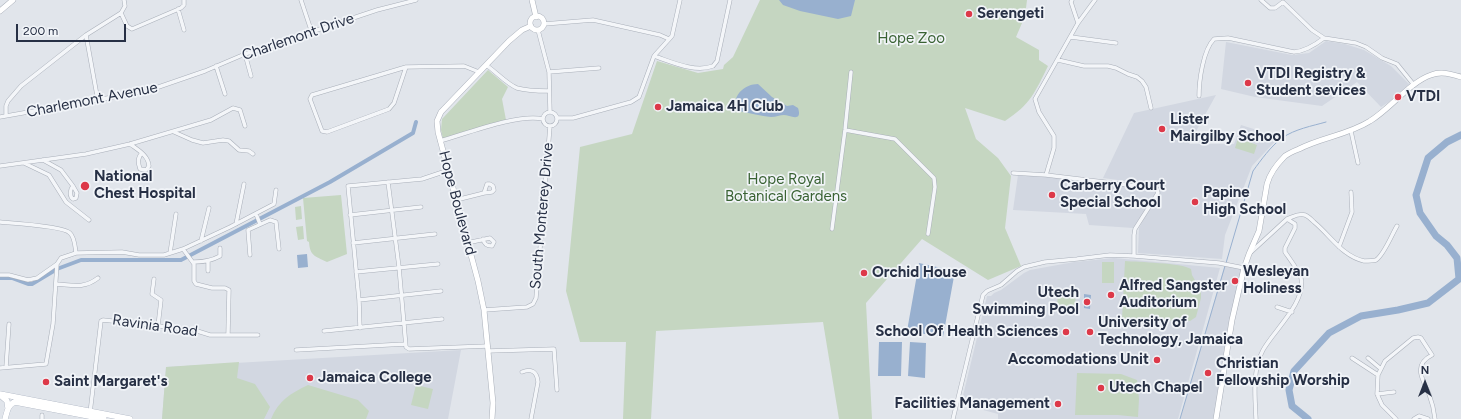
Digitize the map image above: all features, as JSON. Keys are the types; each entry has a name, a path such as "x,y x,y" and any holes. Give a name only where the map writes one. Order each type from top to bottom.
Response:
{"main road":[{"path":"0,394 90,414 104,419"},
{"path":"0,394 7,401 8,408 5,419"},
{"path":"8,408 15,402 130,419"}],"street":[{"path":"0,11 13,0"},
{"path":"6,116 6,106 8,101 17,90 86,35 121,13 125,6 124,0"},
{"path":"121,13 127,26 132,29 178,9 184,5 184,0"},
{"path":"301,0 312,32"},
{"name":"Charlemont Drive","path":"204,71 245,54 377,10 416,0"},
{"path":"532,0 536,17"},
{"path":"557,118 573,118 635,100 640,93 654,56 672,36 680,0"},
{"path":"654,56 692,68 711,67 715,64 730,0"},
{"path":"1072,0 1071,2 1078,23"},
{"path":"1046,175 1054,148 1054,136 1039,112 1035,99 1078,23 1095,0"},
{"path":"1261,0 1270,8 1275,8 1283,2 1312,30 1324,38 1356,43 1366,47 1382,58 1397,64 1414,85"},
{"path":"178,9 184,30"},
{"path":"538,30 533,29 531,26 531,20 536,17 542,18 544,24"},
{"path":"538,30 542,28 544,24 593,20 669,39"},
{"name":"Hope Boulevard","path":"492,419 493,403 484,310 478,281 437,126 441,112 514,37 522,30 531,26"},
{"path":"538,30 549,72 550,112"},
{"path":"86,35 98,101"},
{"path":"1071,37 1116,43"},
{"path":"1199,96 1202,70 1210,44 1214,39 1228,38 1300,52 1324,38"},
{"path":"245,54 251,76"},
{"path":"1058,60 1084,66 1108,66 1137,77 1142,81 1146,88 1151,108"},
{"path":"486,65 518,88 549,91"},
{"path":"216,66 225,94"},
{"path":"406,67 394,103 389,109 327,132 322,131 310,99 312,96 406,67 464,66 479,72"},
{"path":"549,72 599,68"},
{"name":"Charlemont Avenue","path":"0,117 98,101 147,91 204,71"},
{"path":"832,229 852,72"},
{"path":"1216,419 1227,343 1244,268 1259,231 1269,177 1276,166 1286,156 1313,142 1352,131 1370,121 1414,85 1430,75 1446,73 1461,77"},
{"path":"0,166 86,154 130,144 211,120 233,108 240,110 245,126"},
{"path":"550,112 554,113 557,118"},
{"path":"542,119 546,113 550,112"},
{"path":"440,141 521,118 537,117 542,119 544,123 550,126 556,123 557,118"},
{"name":"South Monterey Drive","path":"484,310 527,307 533,304 536,298 550,126"},
{"path":"845,130 896,139 934,178 935,187 928,234"},
{"path":"1352,131 1358,163"},
{"path":"174,132 203,143 223,140 229,141 239,150 249,151 253,154"},
{"path":"130,144 142,153"},
{"path":"43,160 61,170 74,186"},
{"path":"24,162 49,175 66,202 89,220"},
{"path":"360,328 359,300 348,186 422,179 448,170"},
{"path":"1013,173 1046,175 1158,189 1158,193 1135,229 1134,256"},
{"path":"388,182 405,323 405,344 409,349 554,349 557,390"},
{"path":"236,224 244,184"},
{"path":"0,275 9,275 28,280 37,278 57,264 61,258 76,254 122,252 151,256 183,249 274,204 276,190"},
{"path":"1339,248 1352,212 1351,192"},
{"path":"456,200 484,193"},
{"path":"350,215 421,207"},
{"path":"201,241 209,208"},
{"path":"170,253 176,214"},
{"path":"256,214 260,224"},
{"path":"1249,254 1287,219 1298,215 1306,215 1324,230 1339,248 1358,259 1368,261 1376,260 1382,254 1397,226"},
{"path":"1256,419 1255,389 1257,364 1263,350 1292,312 1300,290 1301,277 1285,252 1285,248 1295,228 1295,224 1287,219"},
{"path":"250,255 248,230 270,220 276,222 279,249"},
{"path":"0,222 66,230 72,236 76,254"},
{"path":"353,243 434,234"},
{"path":"467,243 483,239"},
{"path":"183,249 189,258 194,262 208,262 220,256 220,248"},
{"path":"953,419 983,295 987,291 1001,286 1017,271 1024,267 1046,262 1110,255 1219,263 1244,268"},
{"path":"194,262 194,281 196,284 212,288 227,288 229,290 228,334"},
{"path":"208,262 208,271"},
{"path":"0,368 46,364 53,324 57,264"},
{"path":"356,272 438,264"},
{"path":"56,284 82,286 87,285 98,278"},
{"path":"154,279 152,294 161,300 158,326"},
{"path":"359,300 441,291"},
{"path":"1277,307 1292,312"},
{"name":"Ravinia Road","path":"90,414 101,321 105,319 194,330 210,335 258,335"},
{"path":"324,331 442,319"},
{"path":"6,367 9,324"},
{"path":"1396,419 1382,405 1377,394 1378,374 1385,361 1413,338 1418,337 1421,338 1432,355 1427,357 1421,366 1420,373 1430,399 1435,419"},
{"path":"296,350 405,344"},
{"path":"1352,358 1378,374"},
{"path":"1368,358 1381,369"},
{"path":"522,372 526,370 532,371 536,373 537,376 538,382 532,419"},
{"path":"1377,394 1394,392"},
{"path":"1414,419 1419,416 1428,419"}],"shaded area":[{"path":"1326,41 1345,44 1364,50 1391,66 1412,87 1381,107 1357,82 1322,106 1255,97 1221,89 1226,42 1292,55 1309,53"},
{"path":"1216,95 1189,144 1234,144 1241,125 1279,137 1252,166 1225,235 1222,259 1138,253 1139,228 1157,194 1133,228 1089,225 1086,214 1013,210 1018,175 1091,180 1146,187 1159,193 1162,186 1103,178 1134,113"},
{"name":"University of Technology, Jamaica","path":"1114,258 1220,268 1178,419 998,419 998,414 961,404 987,296 991,296 1001,290 1030,270 1074,262"},
{"path":"1225,264 1243,268 1219,419 1180,419"},
{"name":"Jamaica College","path":"461,350 448,419 162,419 166,367"}],"green space":[{"name":"Hope Royal Botanical Gardens","path":"760,0 1027,0 1025,16 1016,37 1039,50 1039,60 1048,66 1036,90 1021,109 1005,121 965,108 976,139 998,158 1011,176 1005,228 1021,266 988,280 922,239 866,303 872,419 839,419 823,322 656,331 651,419 623,419 626,342 580,342 566,291 580,147 632,134 657,61 698,73 723,69 724,65 733,57"},
{"path":"488,70 508,87 502,99 506,120 443,139 441,130 442,119"},
{"path":"1238,138 1257,145 1254,154 1235,148"},
{"path":"341,195 347,254 327,262 312,253 309,242 307,241 303,198"},
{"path":"301,206 302,219 296,220 295,207"},
{"path":"303,226 304,239 298,240 296,227"},
{"path":"1125,261 1179,265 1191,269 1192,275 1201,291 1201,298 1196,317 1190,321 1122,319"},
{"path":"1102,262 1114,262 1114,283 1102,283"},
{"path":"1058,289 1076,289 1075,309 1057,308"},
{"path":"239,362 237,378 255,384 270,407 264,419 162,419 166,367"},
{"path":"1077,373 1121,374 1137,380 1139,399 1138,417 1118,415 1075,415"},
{"path":"308,385 358,400 369,411 366,419 271,419 281,402 296,391"},
{"path":"416,385 433,389 428,409 411,405"}],"water":[{"path":"779,0 855,0 851,16 838,19 800,11 783,5"},
{"path":"753,84 758,84 772,97 787,106 793,105 798,108 799,115 797,117 784,115 771,117 739,111 736,109 736,99 741,91"},
{"path":"307,254 308,267 298,268 297,255"},
{"path":"919,263 955,271 943,337 907,331"},
{"name":"Utech Swimming Pool","path":"1084,294 1091,295 1090,309 1084,308"},
{"path":"879,342 902,342 901,376 878,376"},
{"path":"910,342 926,343 925,378 908,376"}],"waterway":[{"path":"0,278 12,278 32,284 57,269 81,260 181,260 330,182 413,133 416,122"},
{"path":"1226,263 1253,171 1270,149 1282,138 1298,130 1326,122"},
{"path":"1308,419 1292,406 1289,390 1294,371 1329,333 1361,316 1428,303 1459,279 1457,258 1447,245 1436,236 1420,213 1416,195 1428,158 1447,142 1461,135"},
{"path":"1180,419 1225,266"}],"place":[{"name":"Serengeti","path":"969,14"},
{"name":"VTDI Registry & Student sevices","path":"1248,83"},
{"name":"VTDI","path":"1398,97"},
{"name":"Jamaica 4H Club","path":"658,107"},
{"name":"Lister Mairgilby School","path":"1162,129"},
{"name":"National Chest Hospital","path":"85,186"},
{"name":"Carberry Court Special School","path":"1052,195"},
{"name":"Papine High School","path":"1195,202"},
{"name":"Orchid House","path":"864,273"},
{"name":"Wesleyan Holiness","path":"1235,281"},
{"name":"Alfred Sangster Auditorium","path":"1111,295"},
{"name":"Utech Swimming Pool","path":"1087,302"},
{"name":"School Of Health Sciences","path":"1066,332"},
{"name":"University of Technology, Jamaica","path":"1090,332"},
{"name":"Accomodations Unit","path":"1157,360"},
{"name":"Christian Fellowship Worship","path":"1208,373"},
{"name":"Jamaica College","path":"310,378"},
{"name":"Saint Margaret's","path":"46,382"},
{"name":"Utech Chapel","path":"1101,388"},
{"name":"Facilities Management","path":"1058,404"}],"park label":[{"name":"Hope Zoo","path":"911,39"}]}
